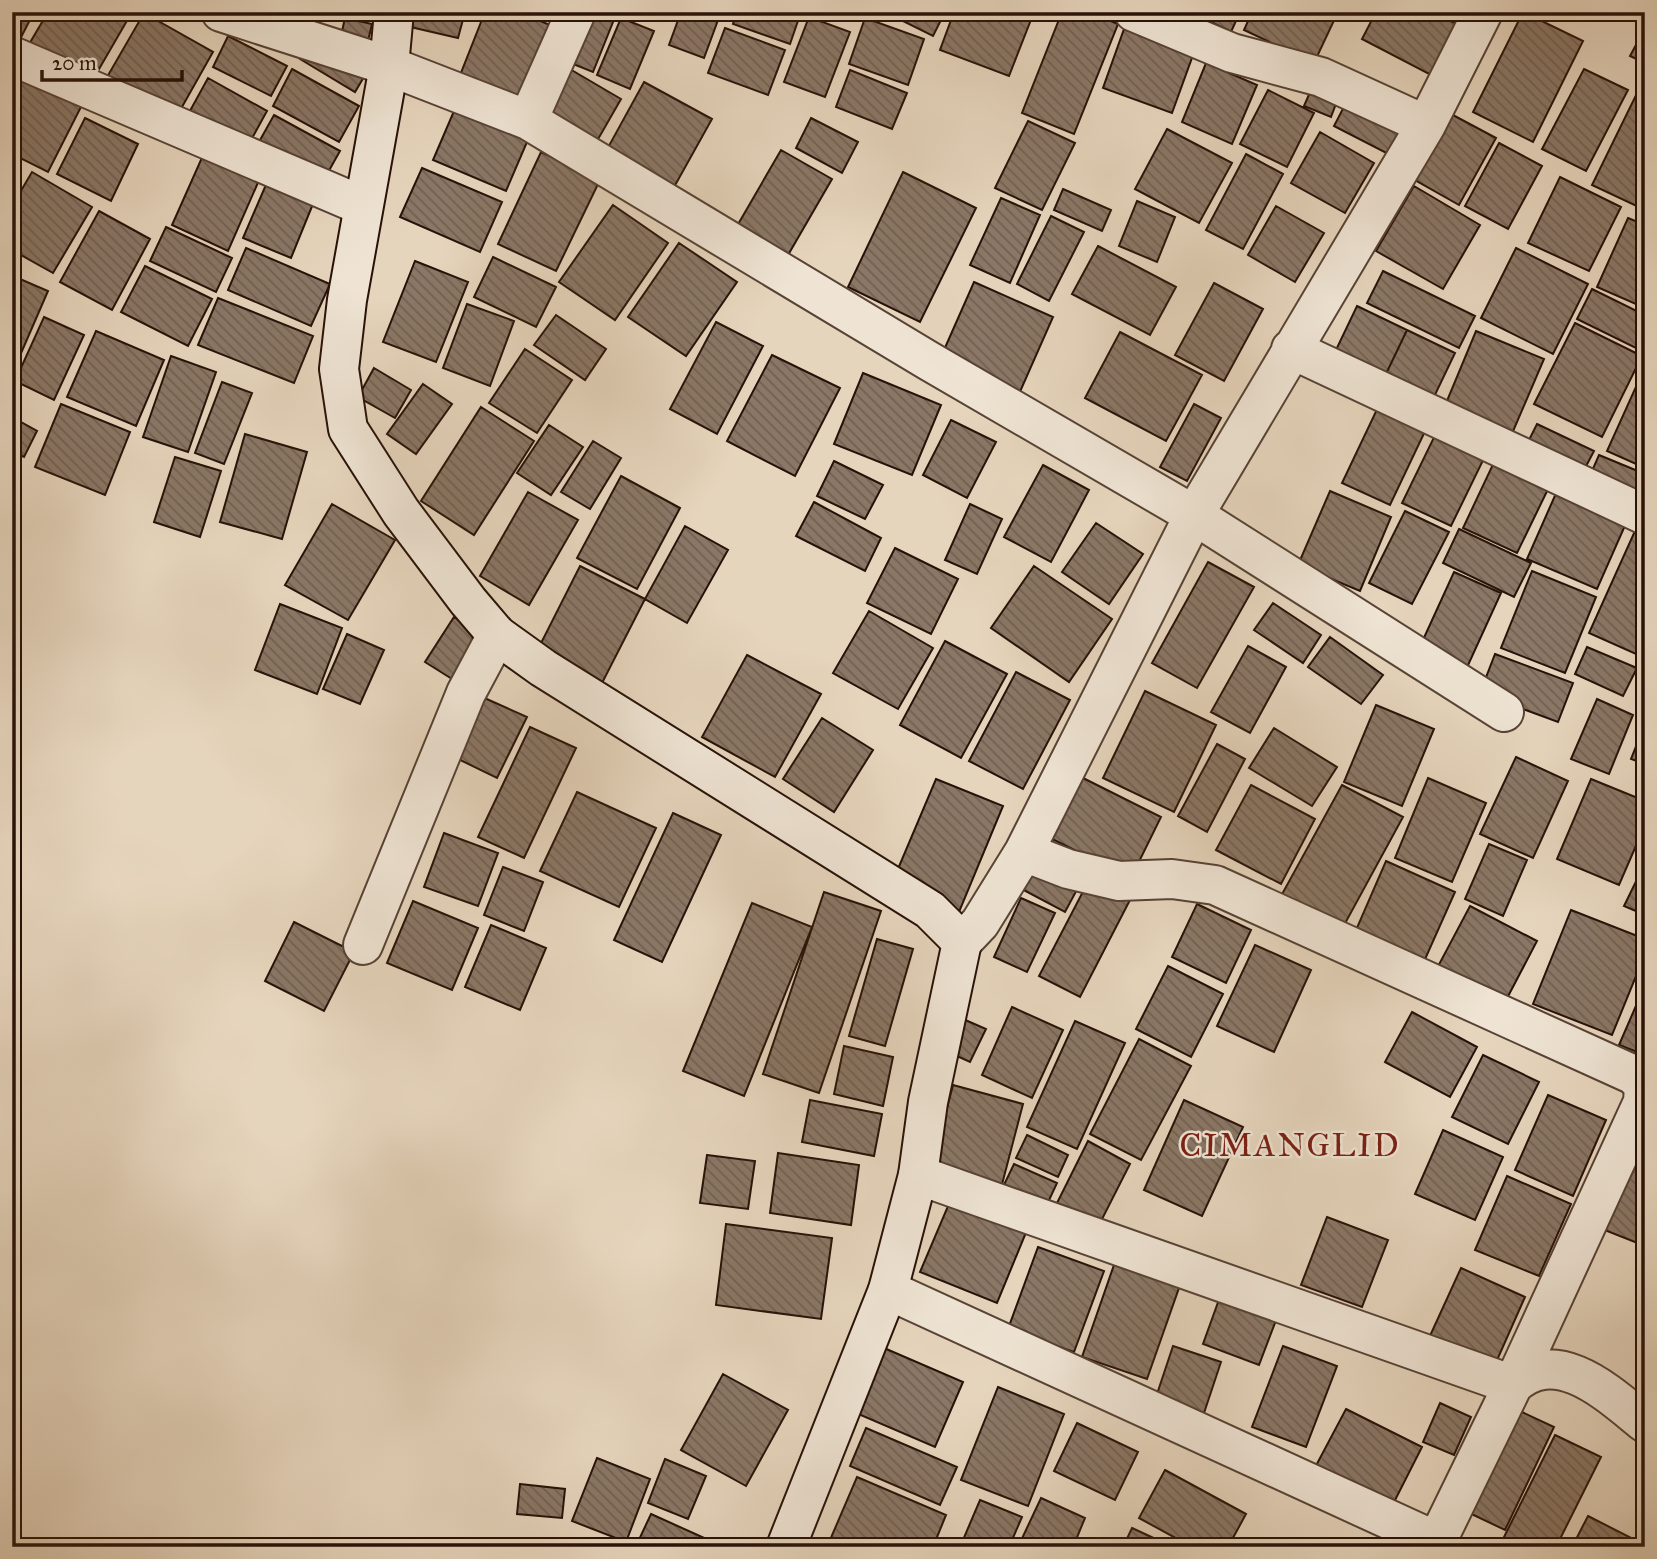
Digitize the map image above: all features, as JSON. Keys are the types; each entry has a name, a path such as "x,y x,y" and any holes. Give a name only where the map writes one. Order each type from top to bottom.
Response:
{"street":[{"path":"221,12 389,66 528,120 929,361 1194,515 1504,712"},
{"path":"394,12 389,66 363,206 339,369 348,429 401,512 497,635 543,668 930,910 962,942"},
{"path":"528,120 576,12"},
{"path":"1134,12 1232,53 1321,77 1426,125"},
{"path":"786,1547 888,1290 920,1160 928,1102 962,942 980,923 1024,852 1194,515 1426,125 1483,12"},
{"path":"12,56 363,206"},
{"path":"1291,349 1645,515"},
{"path":"363,945 466,693 497,635"},
{"path":"888,1290 1435,1544 1513,1385 1643,1102 1644,1086 1634,1074 1215,885 1172,879 1119,881 1068,869 1024,852"},
{"path":"920,1160 1513,1385"},
{"path":"1513,1385 1527,1372 1553,1369 1596,1383 1645,1423"}],"building":[{"path":"12,12 34,12 13,53 12,52"},
{"path":"48,12 132,12 91,83 28,46"},
{"path":"326,12 368,12 366,21"},
{"path":"409,12 465,12 458,38 406,26"},
{"path":"485,12 519,12 557,28 524,110 457,83"},
{"path":"582,12 617,12 593,72 563,60"},
{"path":"681,12 721,12 704,58 669,45"},
{"path":"737,12 801,12 790,44 733,24"},
{"path":"885,12 945,12 933,36"},
{"path":"954,12 1034,12 1009,76 940,50"},
{"path":"1062,12 1089,12 1118,24 1074,134 1022,113"},
{"path":"1191,12 1240,12 1231,32"},
{"path":"1252,12 1338,12 1314,63 1244,30"},
{"path":"1376,12 1433,12 1457,24 1431,75 1362,39"},
{"path":"1523,12 1583,41 1533,142 1473,112"},
{"path":"144,13 213,52 173,123 103,84"},
{"path":"809,17 850,32 825,97 784,82"},
{"path":"345,18 372,24 365,54 338,49"},
{"path":"621,18 654,31 630,89 597,75"},
{"path":"865,18 924,39 908,85 849,64"},
{"path":"725,28 785,50 768,95 708,73"},
{"path":"1645,28 1645,63 1630,56"},
{"path":"1124,29 1193,55 1172,113 1103,88"},
{"path":"228,36 287,66 271,96 213,67"},
{"path":"310,42 365,75 355,92 300,59"},
{"path":"1206,63 1257,85 1232,144 1182,122"},
{"path":"563,65 621,99 593,148 534,115"},
{"path":"12,66 83,103 48,172 12,154"},
{"path":"292,69 359,106 339,142 273,106"},
{"path":"1584,69 1628,90 1586,171 1542,149"},
{"path":"850,70 907,93 892,129 836,107"},
{"path":"208,78 267,111 245,151 186,118"},
{"path":"644,82 712,119 673,189 605,153"},
{"path":"1314,83 1340,93 1331,117 1304,106"},
{"path":"1639,89 1645,92 1645,210 1592,185"},
{"path":"1268,90 1314,113 1287,167 1240,144"},
{"path":"1348,99 1410,131 1396,158 1334,126"},
{"path":"457,104 530,135 506,191 433,160"},
{"path":"1451,114 1496,138 1459,205 1415,180"},
{"path":"274,115 340,151 321,185 255,149"},
{"path":"85,118 138,144 111,201 57,174"},
{"path":"811,118 858,142 842,173 796,148"},
{"path":"1028,121 1075,143 1042,210 995,188"},
{"path":"1167,129 1232,163 1199,223 1135,189"},
{"path":"1320,132 1374,163 1345,213 1291,183"},
{"path":"1499,143 1542,166 1508,229 1465,206"},
{"path":"781,150 832,179 784,262 733,233"},
{"path":"541,152 600,180 556,271 498,244"},
{"path":"204,153 260,178 228,251 172,225"},
{"path":"1246,154 1283,174 1243,249 1206,230"},
{"path":"422,168 502,202 480,252 400,217"},
{"path":"32,172 92,207 53,273 12,250 12,206"},
{"path":"903,172 976,208 920,322 848,287"},
{"path":"1560,177 1621,207 1589,271 1528,243"},
{"path":"268,180 315,199 291,258 243,238"},
{"path":"1414,186 1480,225 1443,289 1376,251"},
{"path":"1063,189 1111,210 1102,231 1054,210"},
{"path":"1001,198 1040,215 1010,283 970,265"},
{"path":"1137,201 1175,217 1157,262 1119,246"},
{"path":"613,205 668,243 615,320 559,282"},
{"path":"1276,206 1324,233 1295,282 1248,255"},
{"path":"99,211 150,239 112,310 60,282"},
{"path":"1051,216 1084,232 1049,301 1017,284"},
{"path":"1628,218 1645,225 1645,308 1597,287"},
{"path":"166,227 232,258 216,292 150,261"},
{"path":"679,243 737,282 686,356 628,317"},
{"path":"1098,246 1176,287 1150,335 1072,294"},
{"path":"246,248 330,284 311,326 228,290"},
{"path":"1516,248 1588,284 1553,354 1481,318"},
{"path":"493,257 556,287 536,327 474,297"},
{"path":"415,261 468,282 436,362 383,342"},
{"path":"145,266 212,299 188,346 121,312"},
{"path":"1383,271 1475,316 1459,348 1367,303"},
{"path":"13,276 48,291 12,374 12,278"},
{"path":"974,282 1053,317 1019,394 940,359"},
{"path":"1214,283 1263,309 1224,381 1175,355"},
{"path":"1592,289 1645,315 1644,352 1577,319"},
{"path":"218,298 313,336 294,383 198,345"},
{"path":"467,304 514,321 490,386 443,368"},
{"path":"1357,306 1407,330 1385,376 1335,352"},
{"path":"556,315 606,349 585,380 534,345"},
{"path":"44,317 84,335 54,400 15,381"},
{"path":"716,322 763,346 717,434 670,409"},
{"path":"1575,323 1642,356 1602,437 1534,404"},
{"path":"1407,330 1455,353 1433,399 1385,376"},
{"path":"96,331 164,360 136,426 67,397"},
{"path":"1476,331 1544,359 1511,436 1444,408"},
{"path":"1120,332 1202,375 1166,441 1085,398"},
{"path":"525,349 572,380 537,433 489,403"},
{"path":"772,355 840,388 795,476 727,441"},
{"path":"171,356 216,372 188,452 143,437"},
{"path":"374,368 411,390 395,418 358,397"},
{"path":"863,373 941,405 912,475 834,444"},
{"path":"1639,380 1645,383 1645,468 1607,451"},
{"path":"222,382 252,393 224,464 195,453"},
{"path":"423,384 452,404 416,454 387,434"},
{"path":"1380,403 1428,425 1390,505 1342,483"},
{"path":"61,404 130,432 105,495 35,467"},
{"path":"1194,404 1221,418 1187,481 1160,467"},
{"path":"481,407 534,441 474,535 421,501"},
{"path":"12,417 37,431 24,457 12,451"},
{"path":"951,420 996,442 967,498 923,475"},
{"path":"1537,424 1594,451 1582,474 1525,448"},
{"path":"549,425 583,447 551,495 517,473"},
{"path":"1440,425 1489,448 1451,526 1402,503"},
{"path":"245,434 307,452 282,539 220,522"},
{"path":"593,441 621,458 590,509 561,492"},
{"path":"1599,455 1645,474 1645,494 1588,480"},
{"path":"175,457 221,471 200,537 154,522"},
{"path":"1496,458 1551,483 1517,553 1463,528"},
{"path":"834,461 883,485 865,519 817,496"},
{"path":"1043,465 1089,490 1051,562 1004,537"},
{"path":"621,476 680,508 637,589 577,558"},
{"path":"1561,482 1631,512 1597,589 1527,559"},
{"path":"1330,491 1391,517 1360,591 1298,565"},
{"path":"528,492 578,520 529,605 480,576"},
{"path":"814,502 881,538 865,571 796,536"},
{"path":"332,504 395,540 348,620 285,585"},
{"path":"970,504 1002,519 977,574 945,560"},
{"path":"1405,511 1449,532 1412,604 1369,583"},
{"path":"1639,522 1645,525 1645,658 1589,633"},
{"path":"1096,523 1143,554 1109,604 1062,572"},
{"path":"685,526 728,550 687,623 645,599"},
{"path":"1459,529 1531,563 1514,597 1443,563"},
{"path":"895,548 958,579 931,634 867,603"},
{"path":"1208,562 1254,587 1197,688 1152,663"},
{"path":"580,566 645,599 600,687 535,655"},
{"path":"1034,566 1112,619 1069,682 991,628"},
{"path":"1532,571 1596,597 1565,673 1501,648"},
{"path":"1454,572 1501,593 1464,674 1417,653"},
{"path":"1273,603 1321,635 1303,663 1254,630"},
{"path":"280,604 342,628 317,694 255,670"},
{"path":"869,611 933,648 898,709 833,673"},
{"path":"454,617 481,635 452,679 425,662"},
{"path":"347,634 384,650 360,704 323,689"},
{"path":"1330,637 1383,675 1361,704 1308,667"},
{"path":"945,641 1007,674 961,758 900,725"},
{"path":"1248,646 1286,667 1250,733 1211,712"},
{"path":"1587,647 1637,668 1623,696 1575,674"},
{"path":"1495,654 1573,683 1558,722 1480,693"},
{"path":"747,655 821,694 775,777 702,737"},
{"path":"1016,672 1070,700 1023,789 969,761"},
{"path":"1145,691 1216,725 1174,812 1103,778"},
{"path":"480,696 527,717 497,778 452,756"},
{"path":"1597,699 1633,715 1609,774 1571,759"},
{"path":"1376,705 1434,729 1402,806 1344,782"},
{"path":"822,718 873,750 834,812 783,779"},
{"path":"1645,724 1645,764 1631,759"},
{"path":"530,727 576,748 524,858 478,837"},
{"path":"1274,728 1337,767 1312,806 1249,768"},
{"path":"1217,744 1245,759 1207,832 1178,816"},
{"path":"1516,757 1568,781 1533,858 1480,834"},
{"path":"1077,775 1161,817 1131,878 1046,836"},
{"path":"1428,778 1486,803 1452,882 1395,858"},
{"path":"936,779 1003,806 959,912 892,883"},
{"path":"1591,779 1645,801 1645,825 1619,885 1557,859"},
{"path":"1251,785 1315,819 1281,884 1216,850"},
{"path":"1342,785 1403,817 1342,929 1281,896"},
{"path":"577,792 656,828 619,907 540,871"},
{"path":"673,813 721,835 662,962 614,940"},
{"path":"444,833 498,853 478,906 424,887"},
{"path":"1489,844 1527,860 1503,916 1465,899"},
{"path":"1033,860 1080,884 1065,912 1018,887"},
{"path":"1386,861 1455,892 1422,966 1353,937"},
{"path":"1645,863 1645,915 1624,906"},
{"path":"503,867 543,882 524,931 484,915"},
{"path":"1089,880 1130,900 1080,997 1039,976"},
{"path":"824,892 881,911 819,1093 763,1074"},
{"path":"1021,898 1055,913 1027,972 994,957"},
{"path":"413,901 478,928 452,990 387,963"},
{"path":"752,903 812,927 744,1096 683,1071"},
{"path":"1197,904 1251,930 1226,983 1172,957"},
{"path":"1470,906 1537,941 1503,1006 1435,972"},
{"path":"1571,910 1645,939 1645,954 1612,1035 1533,1004"},
{"path":"294,922 354,952 324,1011 265,981"},
{"path":"491,925 546,948 520,1010 465,987"},
{"path":"877,939 913,949 885,1046 849,1036"},
{"path":"1255,945 1311,970 1274,1052 1217,1026"},
{"path":"1168,966 1223,994 1191,1057 1136,1029"},
{"path":"1645,985 1645,1055 1619,1045"},
{"path":"1012,1007 1063,1030 1032,1098 982,1075"},
{"path":"1412,1012 1477,1047 1450,1097 1385,1062"},
{"path":"963,1019 986,1029 970,1062 948,1052"},
{"path":"1075,1021 1125,1043 1077,1149 1027,1127"},
{"path":"1139,1039 1191,1066 1141,1160 1090,1134"},
{"path":"844,1046 893,1057 883,1106 834,1094"},
{"path":"1483,1055 1539,1082 1508,1144 1452,1117"},
{"path":"953,1085 1023,1104 1000,1192 930,1173"},
{"path":"1548,1095 1606,1120 1573,1196 1515,1170"},
{"path":"810,1100 882,1114 874,1156 802,1142"},
{"path":"1184,1100 1243,1127 1202,1216 1144,1190"},
{"path":"1443,1130 1503,1157 1475,1220 1415,1194"},
{"path":"1645,1131 1645,1246 1602,1229"},
{"path":"1027,1135 1068,1155 1058,1177 1016,1158"},
{"path":"1088,1141 1130,1164 1095,1233 1053,1211"},
{"path":"778,1153 859,1165 851,1225 770,1213"},
{"path":"707,1155 755,1161 748,1209 700,1203"},
{"path":"1014,1164 1057,1183 1044,1211 1001,1191"},
{"path":"1507,1176 1571,1204 1539,1276 1475,1250"},
{"path":"951,1199 1027,1230 997,1303 920,1272"},
{"path":"1327,1217 1388,1240 1362,1307 1301,1285"},
{"path":"726,1224 832,1238 821,1319 716,1305"},
{"path":"1038,1247 1104,1271 1074,1352 1008,1329"},
{"path":"1115,1262 1180,1285 1147,1379 1082,1357"},
{"path":"1461,1268 1525,1297 1494,1367 1429,1338"},
{"path":"1221,1294 1278,1315 1259,1365 1203,1344"},
{"path":"1173,1346 1221,1362 1202,1419 1154,1403"},
{"path":"1283,1346 1337,1366 1306,1447 1252,1427"},
{"path":"884,1348 963,1382 935,1447 856,1413"},
{"path":"723,1374 788,1410 746,1486 681,1450"},
{"path":"998,1387 1064,1414 1028,1506 961,1480"},
{"path":"1440,1403 1471,1417 1454,1455 1423,1442"},
{"path":"1509,1406 1554,1427 1505,1530 1461,1509"},
{"path":"1346,1409 1422,1447 1388,1514 1311,1475"},
{"path":"1077,1423 1138,1452 1115,1500 1054,1471"},
{"path":"866,1428 957,1467 940,1505 850,1466"},
{"path":"1555,1435 1601,1457 1556,1547 1508,1547 1501,1543"},
{"path":"597,1458 650,1479 626,1542 572,1521"},
{"path":"665,1459 706,1476 688,1519 648,1503"},
{"path":"1165,1470 1246,1514 1228,1547 1192,1547 1139,1518"},
{"path":"857,1477 946,1515 933,1547 827,1547"},
{"path":"520,1484 565,1489 562,1518 517,1514"},
{"path":"1041,1498 1085,1518 1073,1547 1018,1547"},
{"path":"980,1500 1022,1517 1009,1547 960,1547"},
{"path":"651,1514 711,1541 708,1547 636,1546"},
{"path":"1588,1516 1645,1545 1644,1547 1572,1547"},
{"path":"1132,1528 1173,1547 1123,1547"}],"district":[{"name":"CIMANGLID","path":"1290,1145"}]}
